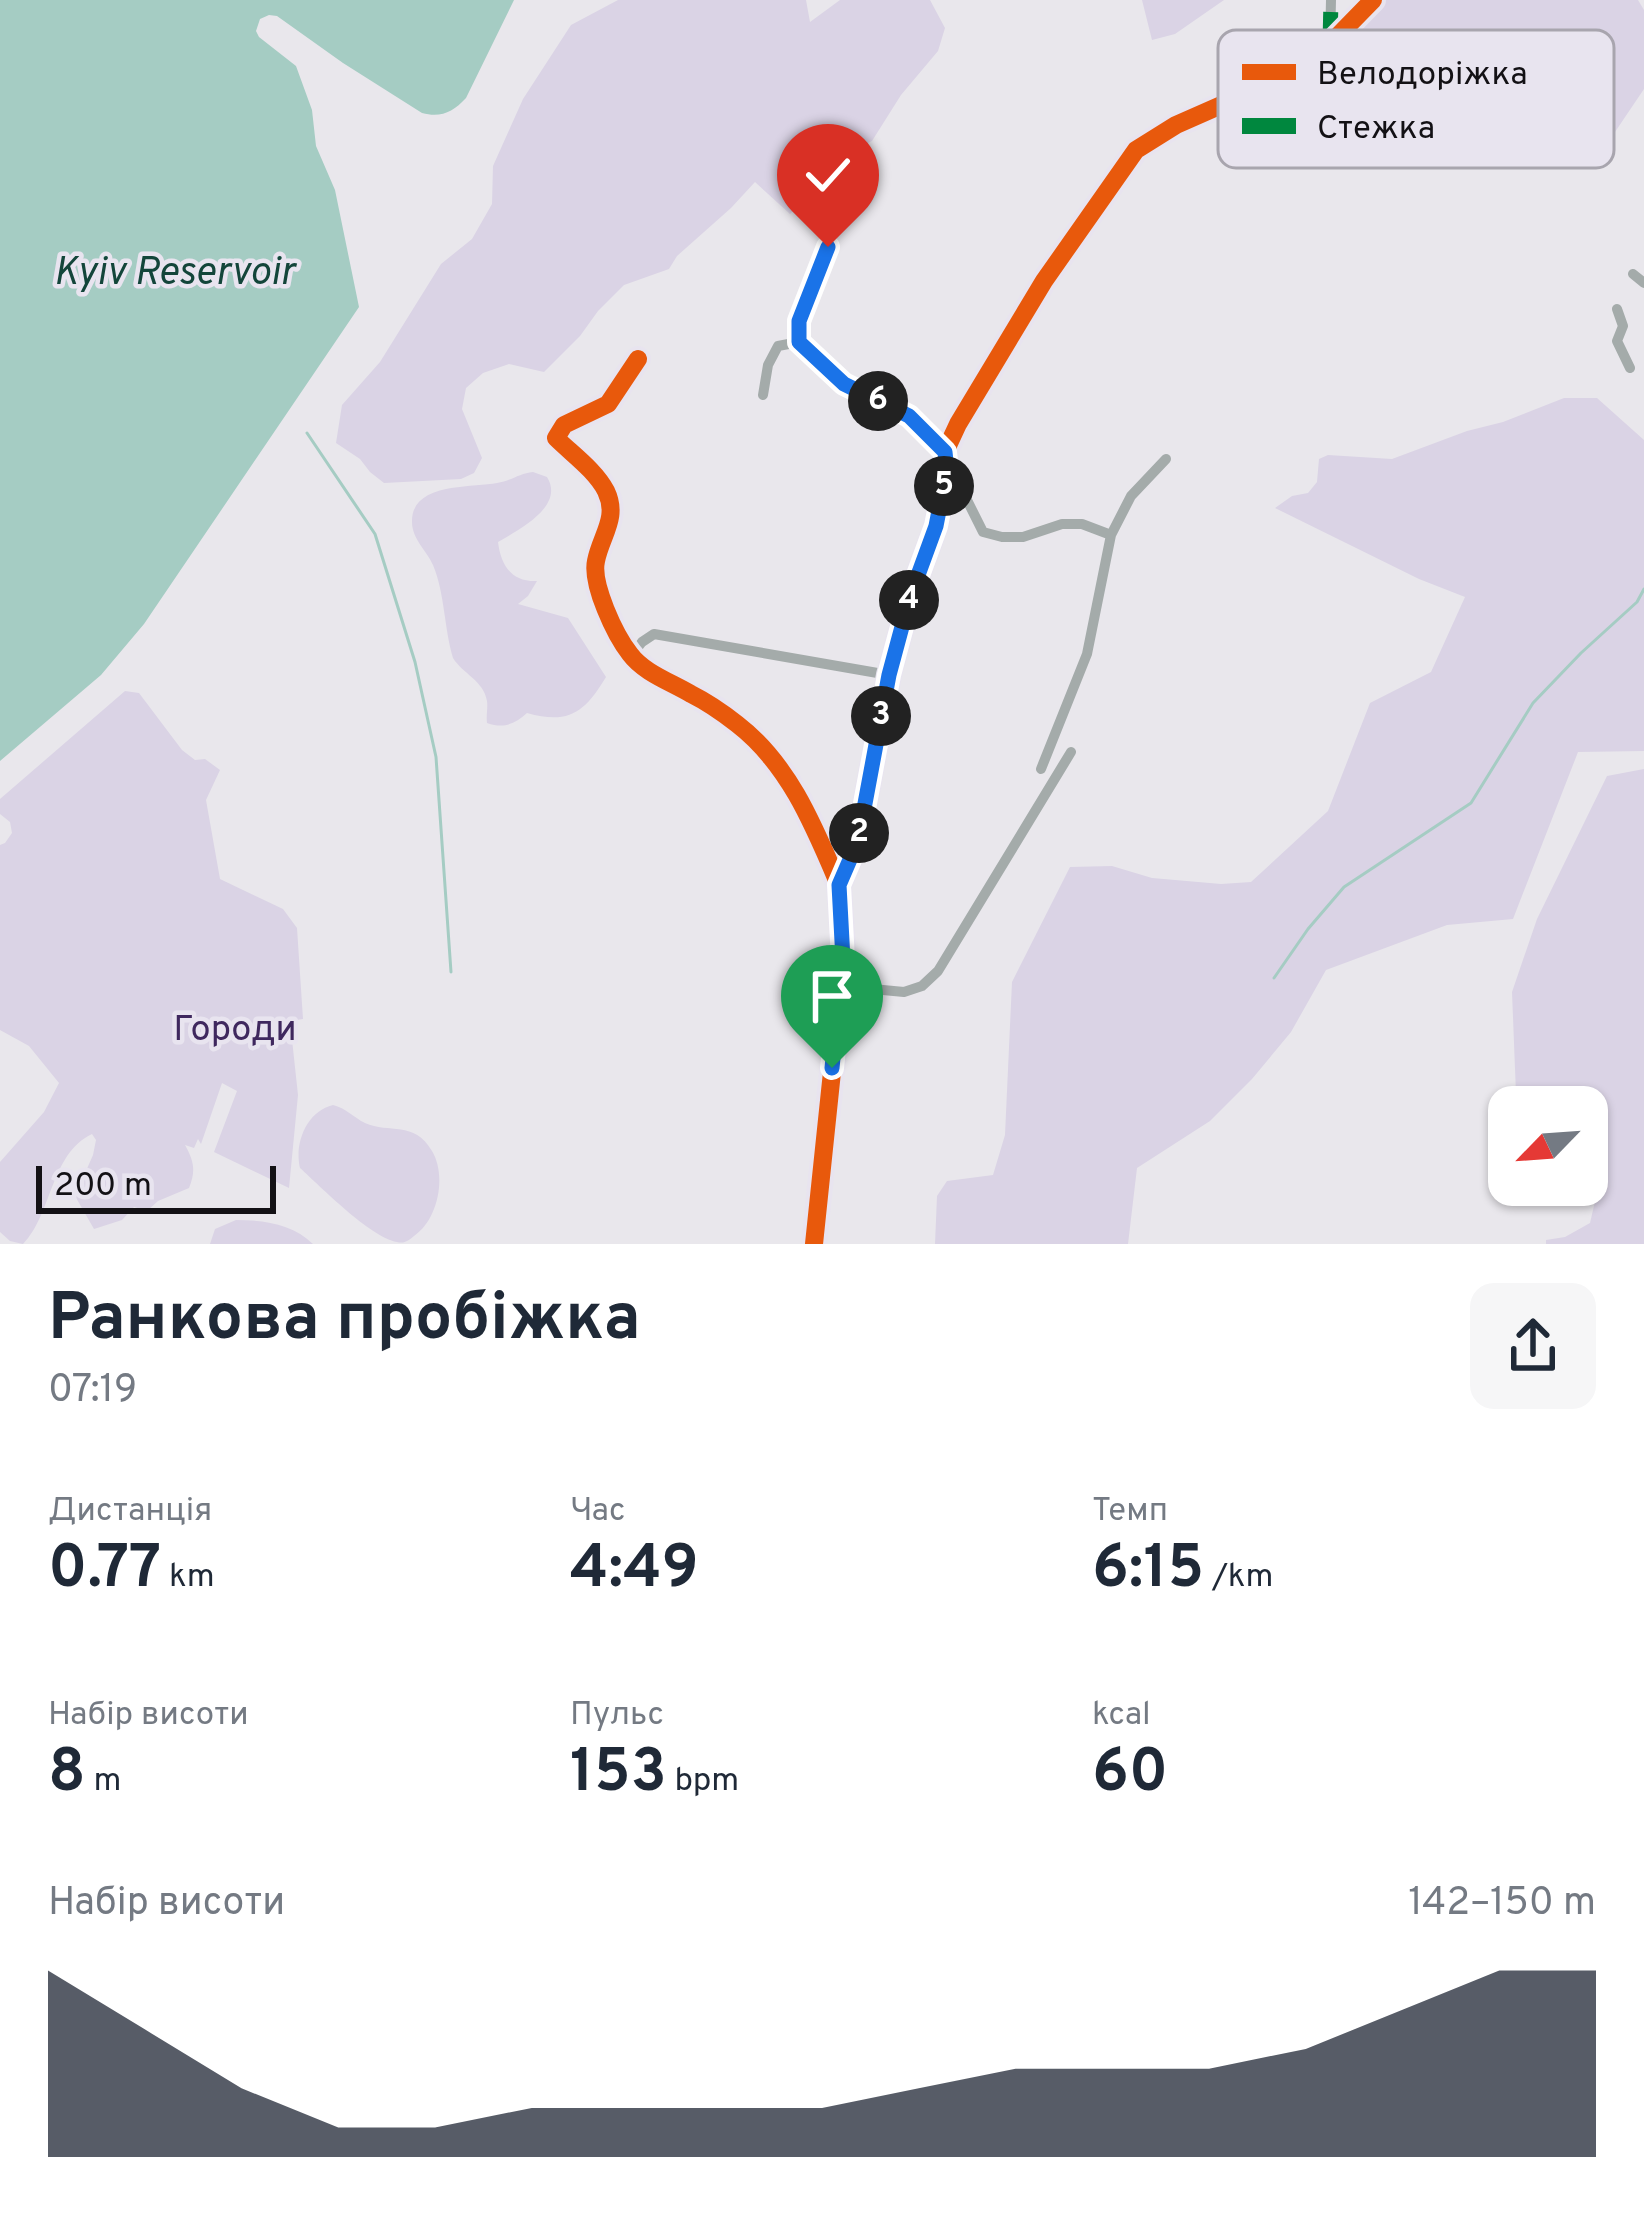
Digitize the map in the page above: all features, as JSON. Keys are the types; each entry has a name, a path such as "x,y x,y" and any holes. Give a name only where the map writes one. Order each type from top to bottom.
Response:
{"street":[{"path":"1330,30 1331,0"},
{"path":"1344,30 1373,0"},
{"path":"839,885 858,841 889,675 936,526 947,470 945,452 958,424 1044,281 1136,150 1176,124 1218,106"},
{"path":"828,247 799,321 799,342 844,384 909,416 945,452"},
{"path":"1633,274 1644,283"},
{"path":"1617,309 1622,326 1617,340 1630,368"},
{"path":"763,394 768,365 778,346 799,342"},
{"path":"638,359 608,404 564,424 556,438 606,491 612,513 594,564 606,610 631,656 740,726 774,760 799,797 839,885 841,986 814,1244"},
{"path":"1041,769 1087,654 1112,535 1131,496 1166,459"},
{"path":"947,470 983,532 1023,537 1062,524 1082,524 1112,535"},
{"path":"631,656 654,634 889,675"},
{"path":"841,986 904,992 922,986 938,970 1071,752"}],"green space":[{"path":"618,0 806,0 810,22 840,0 930,0 945,28 938,51 901,95 872,141 849,152 790,214 755,182 669,269 624,285 544,372 509,364 483,373 466,388 462,409 482,458 474,473 461,479 384,483 336,443 342,405 380,362 441,264 472,239 492,204 493,166 523,99 571,25"},
{"path":"1142,0 1224,0 1175,34 1152,40"},
{"path":"1378,0 1638,0 1644,10 1644,89 1614,133 1614,30 1354,28"},
{"path":"1564,398 1597,398 1644,440 1644,751 1578,752 1513,919 1447,925 1326,970 1291,1032 1252,1079 1210,1121 1137,1168 1128,1244 935,1244 937,1196 947,1181 993,1175 1005,1135 1012,982 1070,867 1112,866 1152,878 1221,884 1251,882 1328,811 1370,703 1431,672 1465,597 1275,508 1292,496 1308,493 1317,482 1319,459 1328,455 1392,459"},
{"path":"533,472 547,477 550,498 538,516 498,542 509,571 537,581 518,604 568,618 606,677 574,713 554,717 527,713 499,726 487,723 482,688 453,658 437,576 412,522 414,509 432,493"},
{"name":"Городи","path":"125,691 139,693 182,750 220,770 206,800 220,879 283,909 297,928 303,1019 290,1021 298,1095 289,1188 214,1152 237,1091 222,1083 201,1144 198,1139 194,1148 185,1145 193,1166 189,1188 147,1211 134,1207 122,1220 94,1229 75,1196 93,1155 96,1140 92,1134 68,1155 41,1217 23,1244 0,1232 0,1162 44,1112 59,1083 29,1046 0,1030 0,845 12,833 10,822 0,814 0,799"},
{"path":"1644,769 1644,1244 1546,1244 1546,1240 1565,1237 1590,1223 1594,1206 1608,1206 1608,1086 1516,1086 1512,992 1537,919 1607,776"},
{"path":"333,1105 365,1123 409,1131 432,1151 439,1173 438,1197 422,1229 407,1241 397,1242 373,1231 300,1168 304,1129 316,1114"},
{"path":"236,1220 278,1224 313,1244 210,1244 215,1229"}],"water":[{"name":"Kyiv Reservoir","path":"0,0 514,0 466,98 435,115 422,113 277,16 260,19 259,37 296,66 312,110 316,146 335,190 359,307 144,624 101,675 0,761"}],"waterway":[{"path":"307,433 375,534 415,662 436,757 451,972"},
{"path":"1274,978 1344,887 1471,803 1533,703 1637,602 1644,589"}],"marked path":[{"path":"1330,30 1331,0"}],"cycle path":[{"path":"1344,30 1373,0"},
{"path":"814,1244 841,986 839,885 858,841 889,675 936,526 947,469 945,452 1044,281 1136,150 1218,106"},
{"path":"638,359 608,404 564,425 556,438 596,476 610,501 595,571 606,609 636,661 726,716 771,758 809,819 839,885"}],"route":[{"path":"828,247 799,321 799,342 844,384 909,416 945,452 947,470 936,526 889,675 858,841 839,885 843,960 832,1068"}]}
